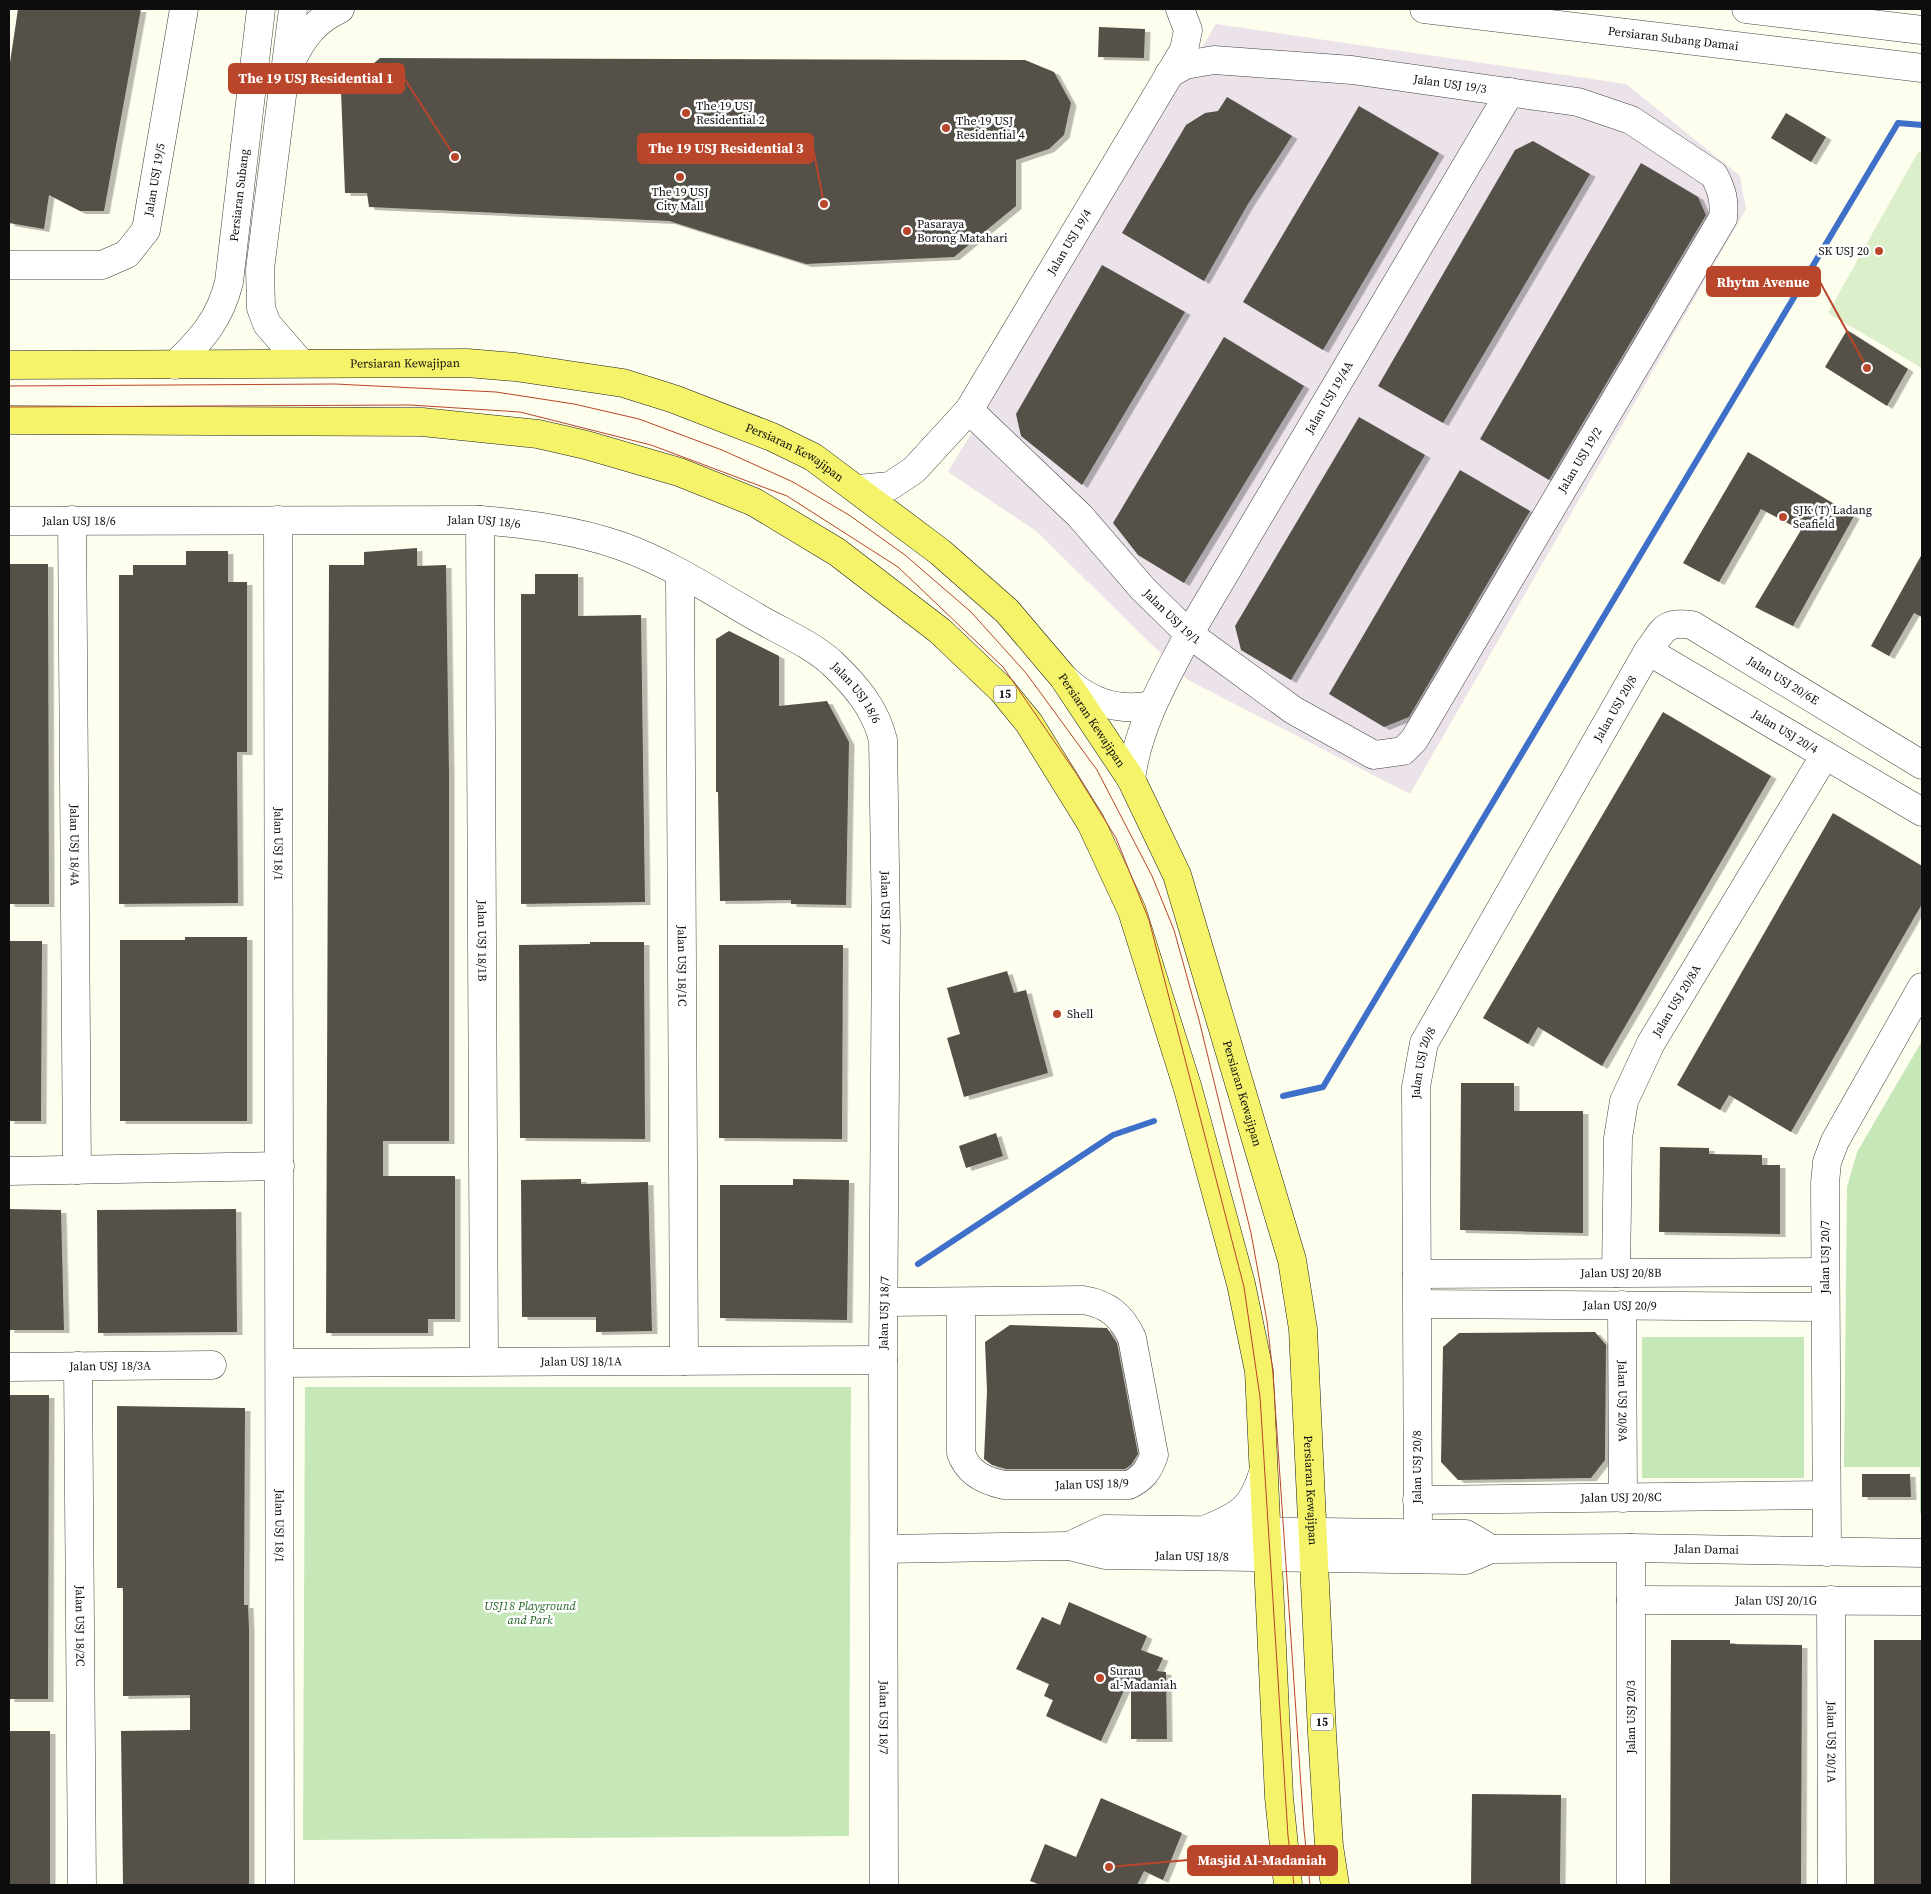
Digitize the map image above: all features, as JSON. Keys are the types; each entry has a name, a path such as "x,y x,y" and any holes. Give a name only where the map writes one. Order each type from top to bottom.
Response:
{"main road":[{"name":"Persiaran Kewajipan","path":"9,365 176,365 300,362 467,363 515,367 623,383 674,399 772,437 813,458 858,489 940,552 1007,611 1063,677 1131,779 1177,875 1292,1260 1303,1330 1323,1742 1329,1846 1334,1885"},
{"name":"15","path":"9,420 251,422 368,420 480,426 538,434 679,472 754,502 837,552 940,631 1002,690 1029,724 1091,822 1132,911 1188,1089 1241,1284 1258,1371 1279,1797 1288,1885"}],"street":[{"name":"Jalan USJ 19/5","path":"9,265 102,265 127,254 146,230 184,9"},
{"name":"Persiaran Subang","path":"176,365 204,337 223,304 229,282 261,9"},
{"path":"293,9 260,269 261,308 267,324 300,362"},
{"path":"283,82 299,46 310,30 322,17 340,9"},
{"name":"Jalan USJ 19/4","path":"858,489 890,486 914,470 969,410 1184,50 1188,30 1180,9"},
{"name":"Persiaran Subang Damai","path":"1424,9 1922,68"},
{"path":"1746,9 1922,30"},
{"name":"Jalan USJ 19/3","path":"1169,74 1185,65 1214,60 1352,70 1578,102 1632,120 1714,175"},
{"name":"Jalan USJ 19/4A","path":"1131,779 1134,752 1152,705 1189,634 1510,92"},
{"name":"Jalan USJ 19/2","path":"1414,740 1723,218 1725,204 1721,189 1714,175"},
{"name":"Jalan USJ 19/1","path":"969,410 1080,516 1143,589 1189,634 1293,710 1374,755 1404,751 1414,740"},
{"name":"Jalan USJ 18/4A","path":"72,520 77,1170"},
{"name":"Jalan USJ 18/1","path":"278,520 280,1885"},
{"name":"Jalan USJ 18/6","path":"9,521 480,520 518,523 590,536 645,556 680,574 807,646 830,662 870,705 878,720 883,740"},
{"name":"Jalan USJ 18/1B","path":"480,520 484,1361"},
{"name":"Jalan USJ 18/1C","path":"680,574 684,1361"},
{"name":"Jalan USJ 20/6E","path":"1648,651 1667,626 1676,623 1692,625 1922,765"},
{"name":"Jalan USJ 20/4","path":"1648,651 1922,812"},
{"name":"Jalan USJ 20/8","path":"1418,1533 1416,1088 1424,1043 1648,651"},
{"path":"1063,677 1086,696 1112,706 1138,708 1152,705"},
{"name":"Jalan USJ 18/7","path":"883,740 886,929 883,1360 884,1885"},
{"name":"Jalan USJ 20/8A","path":"1616,1273 1618,1138 1621,1115 1628,1092 1651,1042 1825,755"},
{"name":"Jalan USJ 20/7","path":"1827,1552 1824,1272 1827,1162 1835,1141 1922,987"},
{"path":"9,1171 280,1166"},
{"name":"Jalan USJ 20/8B","path":"1417,1274 1824,1272"},
{"name":"Jalan USJ 18/9","path":"884,1302 1083,1300 1098,1302 1115,1312 1126,1324 1132,1338 1154,1455 1150,1467 1141,1479 1129,1485 1004,1485 988,1482 975,1474 965,1463 961,1452 961,1302"},
{"name":"Jalan USJ 20/9","path":"1418,1304 1824,1307"},
{"name":"Jalan USJ 20/8A","path":"1622,1305 1623,1498"},
{"name":"Jalan USJ 18/1A","path":"280,1363 883,1360"},
{"name":"Jalan USJ 18/3A","path":"9,1367 212,1365"},
{"name":"Jalan USJ 18/2C","path":"78,1366 82,1885"},
{"path":"1203,1530 1238,1516 1257,1491 1263,1473"},
{"name":"Jalan USJ 20/8C","path":"1417,1500 1826,1495"},
{"name":"Jalan USJ 18/8","path":"1068,1546 1105,1529 1203,1530 1267,1544"},
{"name":"Jalan Damai","path":"1314,1545 1418,1533 1466,1534 1491,1550"},
{"name":"Jalan Damai","path":"1267,1544 1314,1545 1466,1560 1491,1550 1631,1548 1922,1553"},
{"name":"Jalan USJ 18/8","path":"884,1549 1068,1546 1105,1556 1267,1544"},
{"name":"Jalan USJ 20/3","path":"1631,1548 1631,1885"},
{"name":"Jalan USJ 20/1G","path":"1631,1600 1922,1601"},
{"name":"Jalan USJ 20/1A","path":"1831,1600 1832,1885"}],"shaded area":[{"path":"1216,24 1626,84 1740,176 1746,209 1410,794 1188,680 1036,531 948,472"}],"green space":[{"path":"1918,152 1922,152 1922,368 1828,313"},
{"path":"1922,1041 1922,1513 1920,1513 1920,1467 1844,1467 1847,1187 1857,1152"},
{"path":"1642,1337 1804,1337 1804,1478 1642,1478"},
{"name":"USJ18 Playground and Park","path":"305,1387 851,1387 849,1836 303,1840"}],"building":[{"path":"18,9 141,9 104,211 80,211 49,195 44,229 9,223 9,69"},
{"path":"1099,27 1145,29 1144,58 1098,57"},
{"name":"The 19 USJ City Mall","path":"380,58 1025,60 1054,72 1071,103 1064,135 1049,149 1016,160 1016,206 954,257 806,264 669,221 369,207 367,193 345,193 341,91"},
{"path":"1227,97 1292,136 1248,204 1204,281 1122,233 1186,125 1205,113 1218,111"},
{"path":"1359,106 1439,153 1323,350 1243,302"},
{"path":"1786,113 1826,137 1811,162 1771,138"},
{"path":"1533,141 1590,174 1443,423 1378,386 1515,150"},
{"path":"1641,163 1698,197 1706,215 1549,480 1480,439"},
{"path":"1102,265 1185,312 1082,485 1021,436 1016,414"},
{"path":"1847,330 1908,369 1887,406 1825,367"},
{"path":"1224,337 1304,386 1184,583 1138,555 1113,523"},
{"path":"1359,417 1425,455 1291,680 1241,650 1235,626"},
{"path":"1748,452 1854,516 1793,626 1755,607 1801,530 1761,509 1719,582 1683,563"},
{"path":"1460,470 1530,511 1409,717 1384,727 1329,694"},
{"path":"417,548 417,566 446,565 449,772 449,1141 383,1141 383,1176 455,1176 455,1319 428,1319 428,1333 326,1333 329,565 364,565 364,552"},
{"path":"186,551 228,551 228,582 247,582 247,752 237,752 238,903 119,904 119,575 133,575 133,565 186,565"},
{"path":"1922,554 1922,617 1914,613 1889,656 1871,646"},
{"path":"9,564 48,564 49,904 9,904"},
{"path":"535,574 578,574 578,616 641,615 645,902 521,904 521,594 535,594"},
{"path":"729,631 779,656 779,706 827,701 849,742 846,905 791,904 791,900 720,901 718,792 716,792 716,639"},
{"path":"1663,712 1771,776 1602,1066 1538,1027 1528,1044 1483,1018"},
{"path":"1833,813 1922,866 1922,904 1791,1132 1729,1095 1720,1110 1677,1085"},
{"path":"185,937 247,937 247,1121 120,1121 120,940 185,940"},
{"path":"9,941 42,941 41,1121 9,1121"},
{"path":"590,942 644,942 645,1139 520,1138 519,945 590,944"},
{"path":"719,945 843,945 842,1139 719,1138"},
{"path":"1007,971 1014,993 1026,990 1048,1073 964,1097 947,1038 960,1034 947,988"},
{"path":"1461,1083 1514,1083 1514,1111 1583,1111 1583,1233 1460,1230"},
{"path":"996,1133 1003,1156 966,1168 959,1146"},
{"path":"1660,1147 1709,1148 1709,1154 1762,1155 1762,1165 1780,1165 1780,1234 1659,1232"},
{"path":"581,1179 581,1184 648,1182 652,1331 596,1332 596,1317 522,1317 521,1180"},
{"path":"793,1179 849,1180 847,1320 720,1318 720,1185 793,1185"},
{"path":"9,1209 61,1210 64,1330 9,1330"},
{"path":"236,1209 237,1332 98,1333 97,1210"},
{"path":"1010,1325 1107,1328 1117,1343 1138,1454 1131,1465 1125,1469 1006,1469 992,1465 984,1459 987,1391 985,1342"},
{"path":"1595,1332 1606,1345 1605,1460 1591,1478 1458,1480 1441,1462 1443,1347 1459,1333"},
{"path":"9,1395 49,1395 48,1699 9,1699"},
{"path":"117,1406 245,1408 244,1605 248,1605 249,1629 249,1885 123,1885 121,1731 190,1730 190,1695 123,1696 123,1588 117,1588"},
{"path":"1862,1474 1910,1474 1911,1497 1862,1497"},
{"name":"Surau al-Madaniah","path":"1069,1602 1147,1636 1141,1650 1163,1658 1157,1671 1166,1672 1167,1739 1131,1739 1131,1675 1101,1741 1046,1716 1053,1700 1044,1696 1049,1684 1016,1669 1042,1617 1060,1625"},
{"path":"1671,1640 1730,1640 1730,1644 1802,1645 1801,1885 1670,1885"},
{"path":"1874,1640 1922,1640 1922,1885 1874,1885"},
{"path":"9,1731 50,1731 50,1885 9,1885"},
{"path":"1472,1794 1561,1795 1560,1885 1471,1885"},
{"path":"1101,1798 1182,1833 1163,1880 1144,1871 1137,1885 1041,1885 1030,1881 1045,1844 1076,1857"}],"waterway":[{"path":"1283,1096 1323,1087 1898,123 1922,125"},
{"path":"918,1264 1113,1135 1154,1121"}],"tram line":[{"path":"9,386 335,384 496,392 574,404 639,419 722,450 793,482 849,515 905,555 971,612 1026,673 1097,770 1152,876 1174,930 1199,1020 1251,1233 1267,1321 1273,1374 1304,1830 1310,1885"},
{"path":"9,407 410,405 520,412 651,445 787,496 898,567 1003,667 1076,773 1116,838 1149,920 1244,1287 1260,1397 1288,1836 1294,1885"}],"place":[{"name":"The 19 USJ Residential 2","path":"686,113"},
{"name":"The 19 USJ Residential 4","path":"946,128"},
{"name":"The 19 USJ Residential 1","path":"455,157"},
{"name":"The 19 USJ City Mall","path":"680,177"},
{"name":"The 19 USJ Residential 3","path":"824,204"},
{"name":"Pasaraya Borong Matahari","path":"907,231"},
{"name":"SK USJ 20","path":"1879,251"},
{"name":"Rhytm Avenue","path":"1867,368"},
{"name":"SJK (T) Ladang Seafield","path":"1783,517"},
{"name":"Shell","path":"1057,1014"},
{"name":"Surau al-Madaniah","path":"1100,1678"},
{"name":"Masjid Al-Madaniah","path":"1109,1867"}]}
